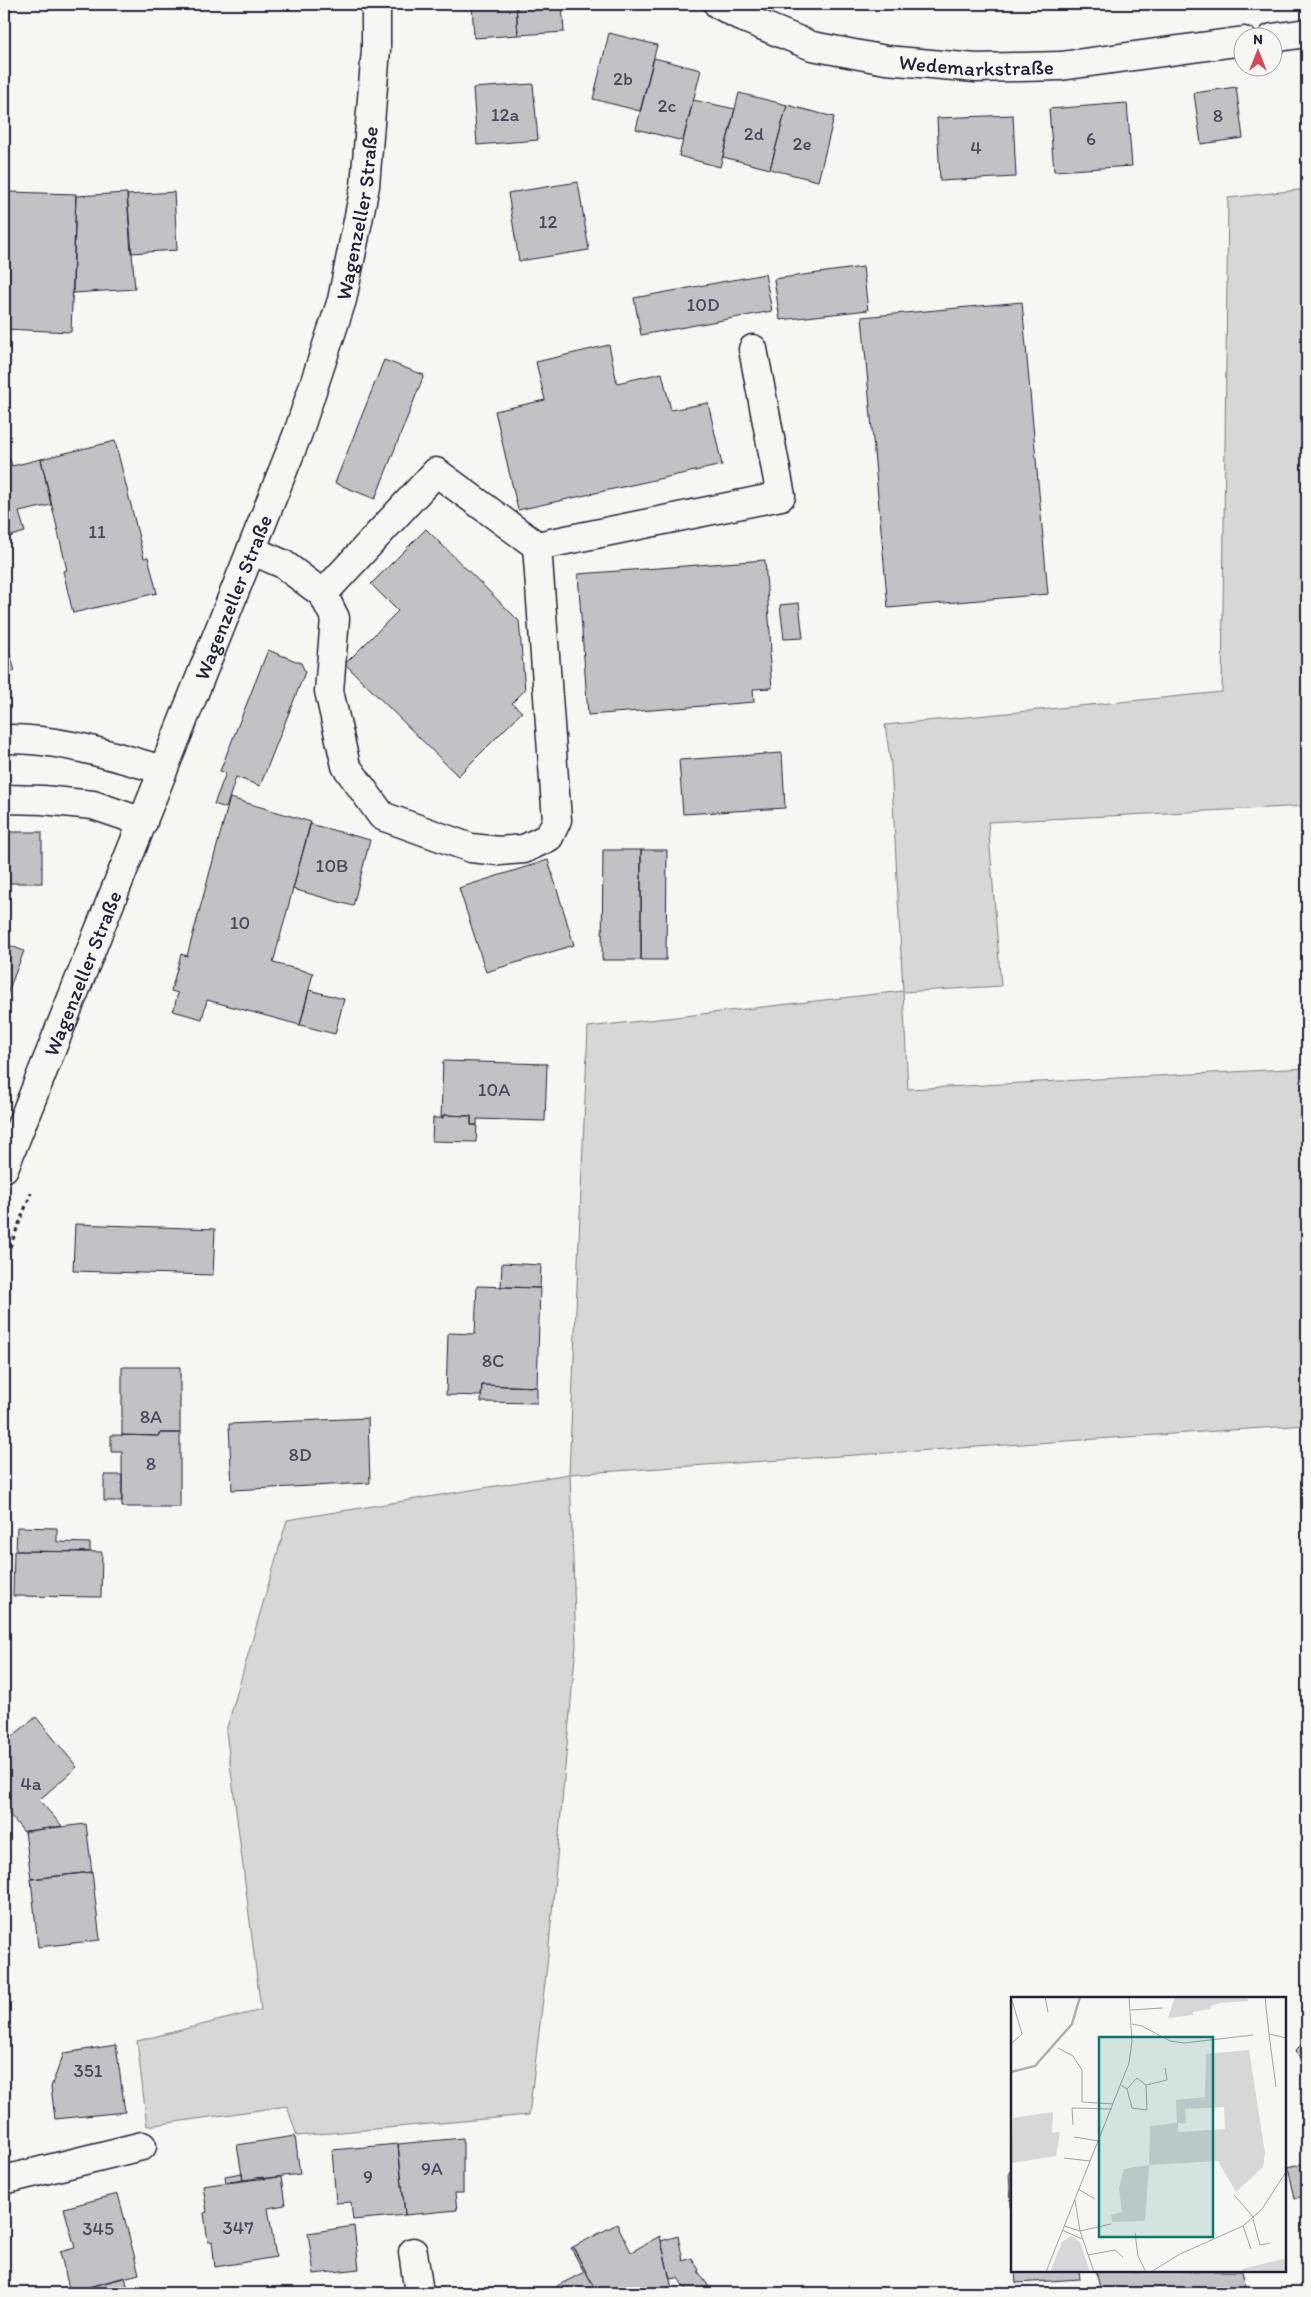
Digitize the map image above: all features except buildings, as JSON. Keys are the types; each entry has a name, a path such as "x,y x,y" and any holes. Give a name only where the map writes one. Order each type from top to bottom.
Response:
{"main road":[{"name":"Wagenzeller Straße","path":"4,1168 298,433 342,300 365,186 376,49 376,4"},
{"name":"Wedemarkstraße","path":"718,4 744,18 812,46 886,60 976,68 1061,66 1234,42"},
{"path":"1284,36 1307,33"},
{"path":"323,594 436,472 537,546 781,496 753,349"},
{"path":"251,550 283,564 323,594 335,618 329,691 346,766 382,816 471,848 499,851 524,849 549,837 557,820 537,546"},
{"path":"4,739 72,744 163,770"},
{"path":"4,799 43,800 93,805 143,822"},
{"path":"4,2180 142,2146"},
{"path":"413,2252 419,2293"}],"shaded area":[{"path":"1307,189 1307,806 988,822 1001,986 903,992 908,1089 1307,1068 1307,1425 570,1474 576,1645 548,1957 529,2115 297,2136 287,2106 147,2126 137,2041 261,2010 226,1731 287,1520 569,1474 588,1027 903,991 891,765 885,725 1222,692 1228,198"}]}
